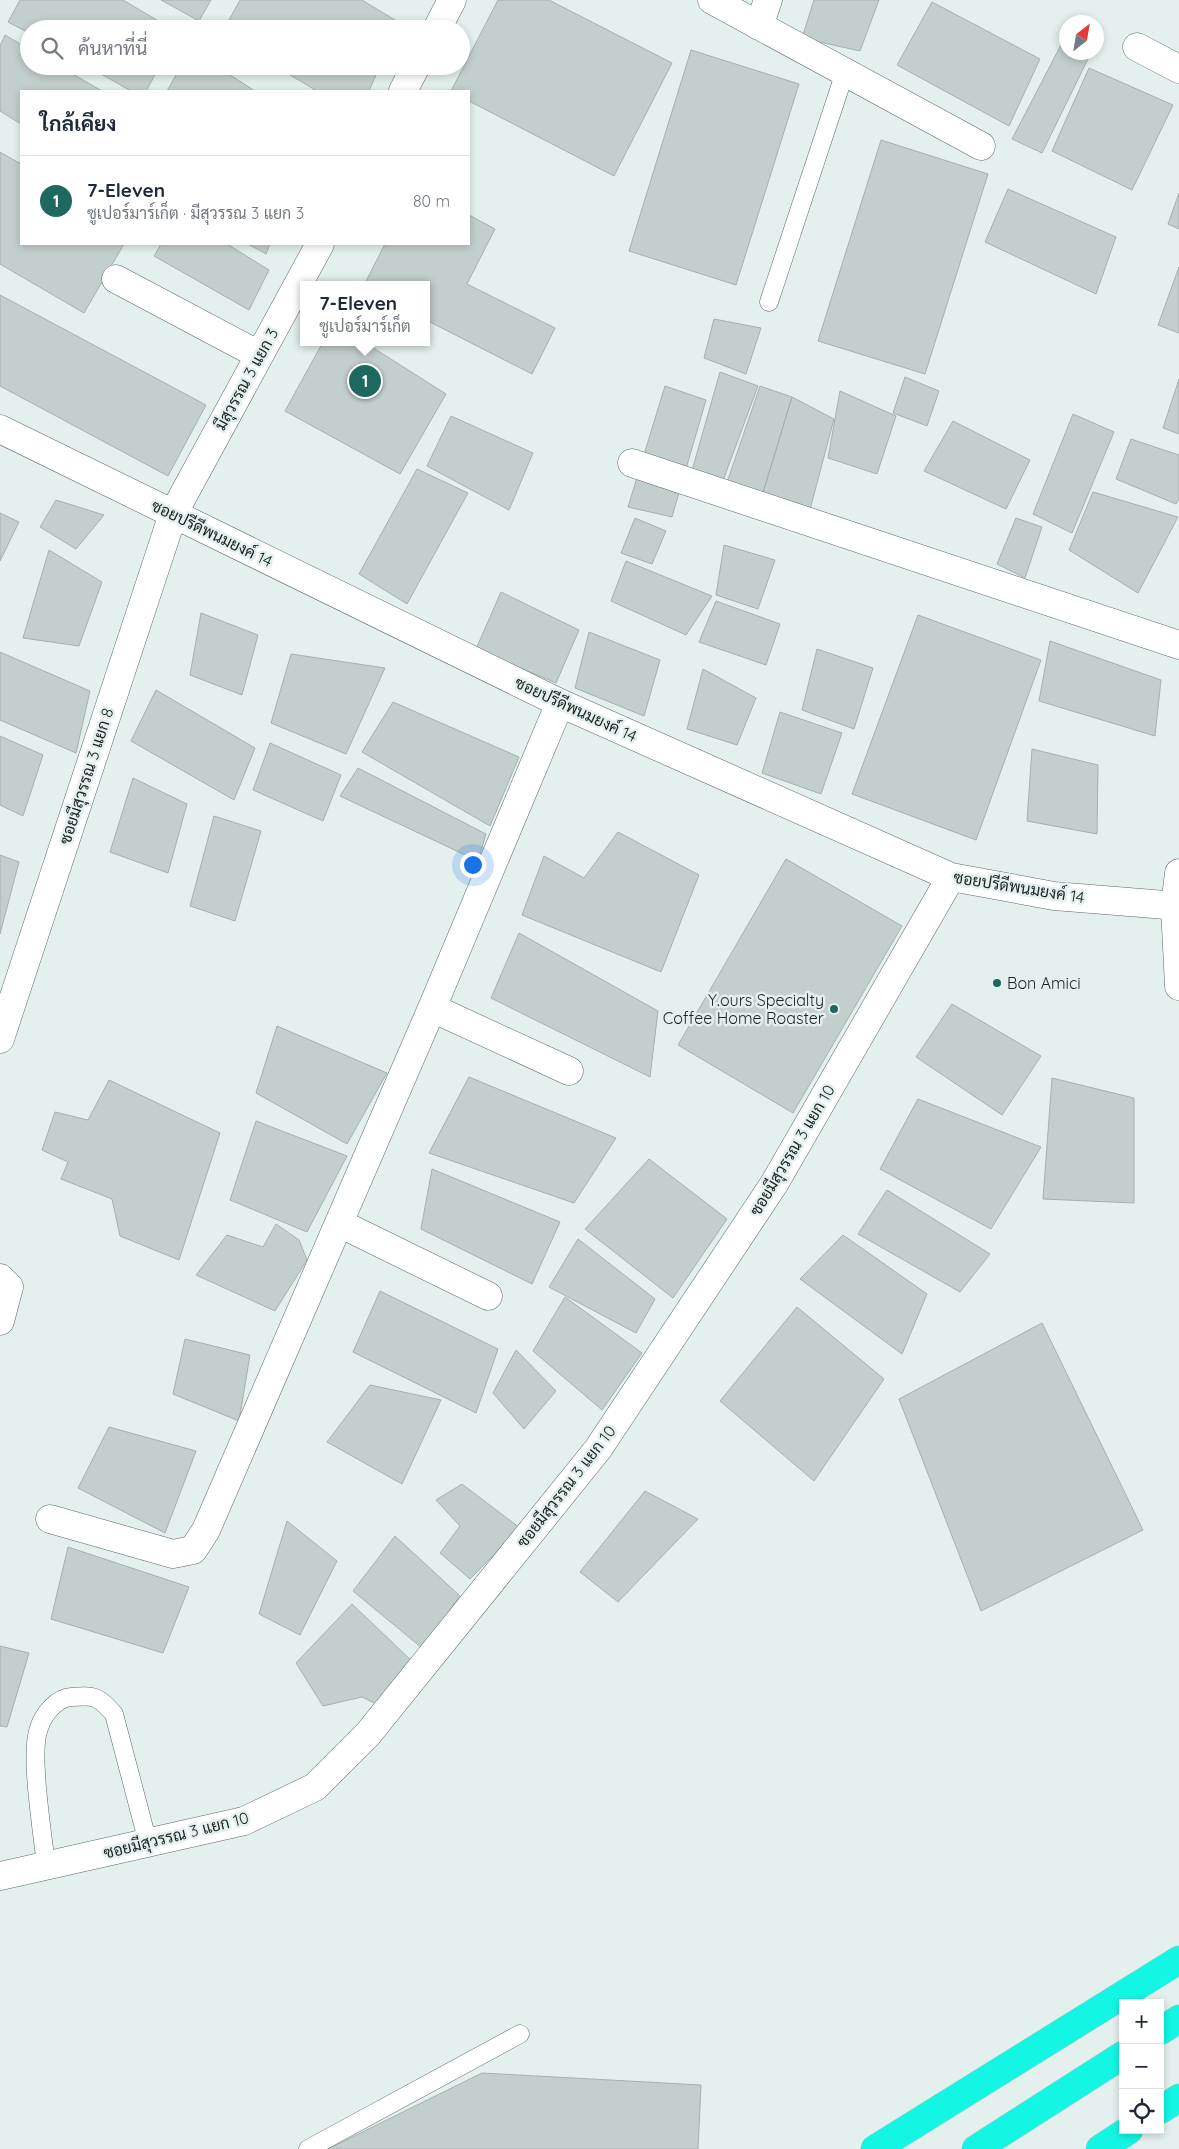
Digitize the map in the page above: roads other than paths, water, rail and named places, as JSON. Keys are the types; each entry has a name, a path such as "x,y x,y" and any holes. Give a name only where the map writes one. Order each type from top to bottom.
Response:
{"highway":[{"path":"875,2149 1179,1960"},
{"path":"1164,2028 1179,2019"},
{"path":"976,2149 1119,2058"},
{"path":"1164,2107 1179,2098"},
{"path":"1100,2149 1123,2134"}],"street":[{"path":"442,20 452,0"},
{"path":"712,0 981,146"},
{"path":"760,26 768,0"},
{"path":"1136,47 1179,69"},
{"path":"404,90 411,75"},
{"name":"มีสุวรรณ 3 แยก 3","path":"173,514 319,245"},
{"path":"116,279 259,355"},
{"name":"ซอยปรีดีพนมยงค์ 14","path":"0,429 560,703 951,877 1054,896 1177,906"},
{"path":"632,464 1179,645"},
{"name":"ซอยมีสุวรรณ 3 แยก 8","path":"0,1039 173,514"},
{"path":"50,1519 173,1554 194,1550 206,1530 432,1008 560,703"},
{"path":"1179,873 1177,906 1179,986"},
{"name":"ซอยมีสุวรรณ 3 แยก 10","path":"0,1876 244,1821 316,1787 368,1734 598,1449 774,1184 951,877"},
{"path":"432,1008 569,1071"},
{"path":"339,1223 488,1296"},
{"path":"0,1278 8,1287 0,1320"}],"lane":[{"path":"768,302 845,72"},
{"path":"46,1866 36,1757 38,1728 49,1710 66,1698 85,1696 101,1699 114,1714 148,1843"},
{"path":"308,2149 520,2034"}],"place":[{"name":"7-Eleven","path":"365,381"},
{"name":"Bon Amici","path":"997,983"},
{"name":"Y.ours Specialty Coffee Home Roaster","path":"834,1009"}]}
